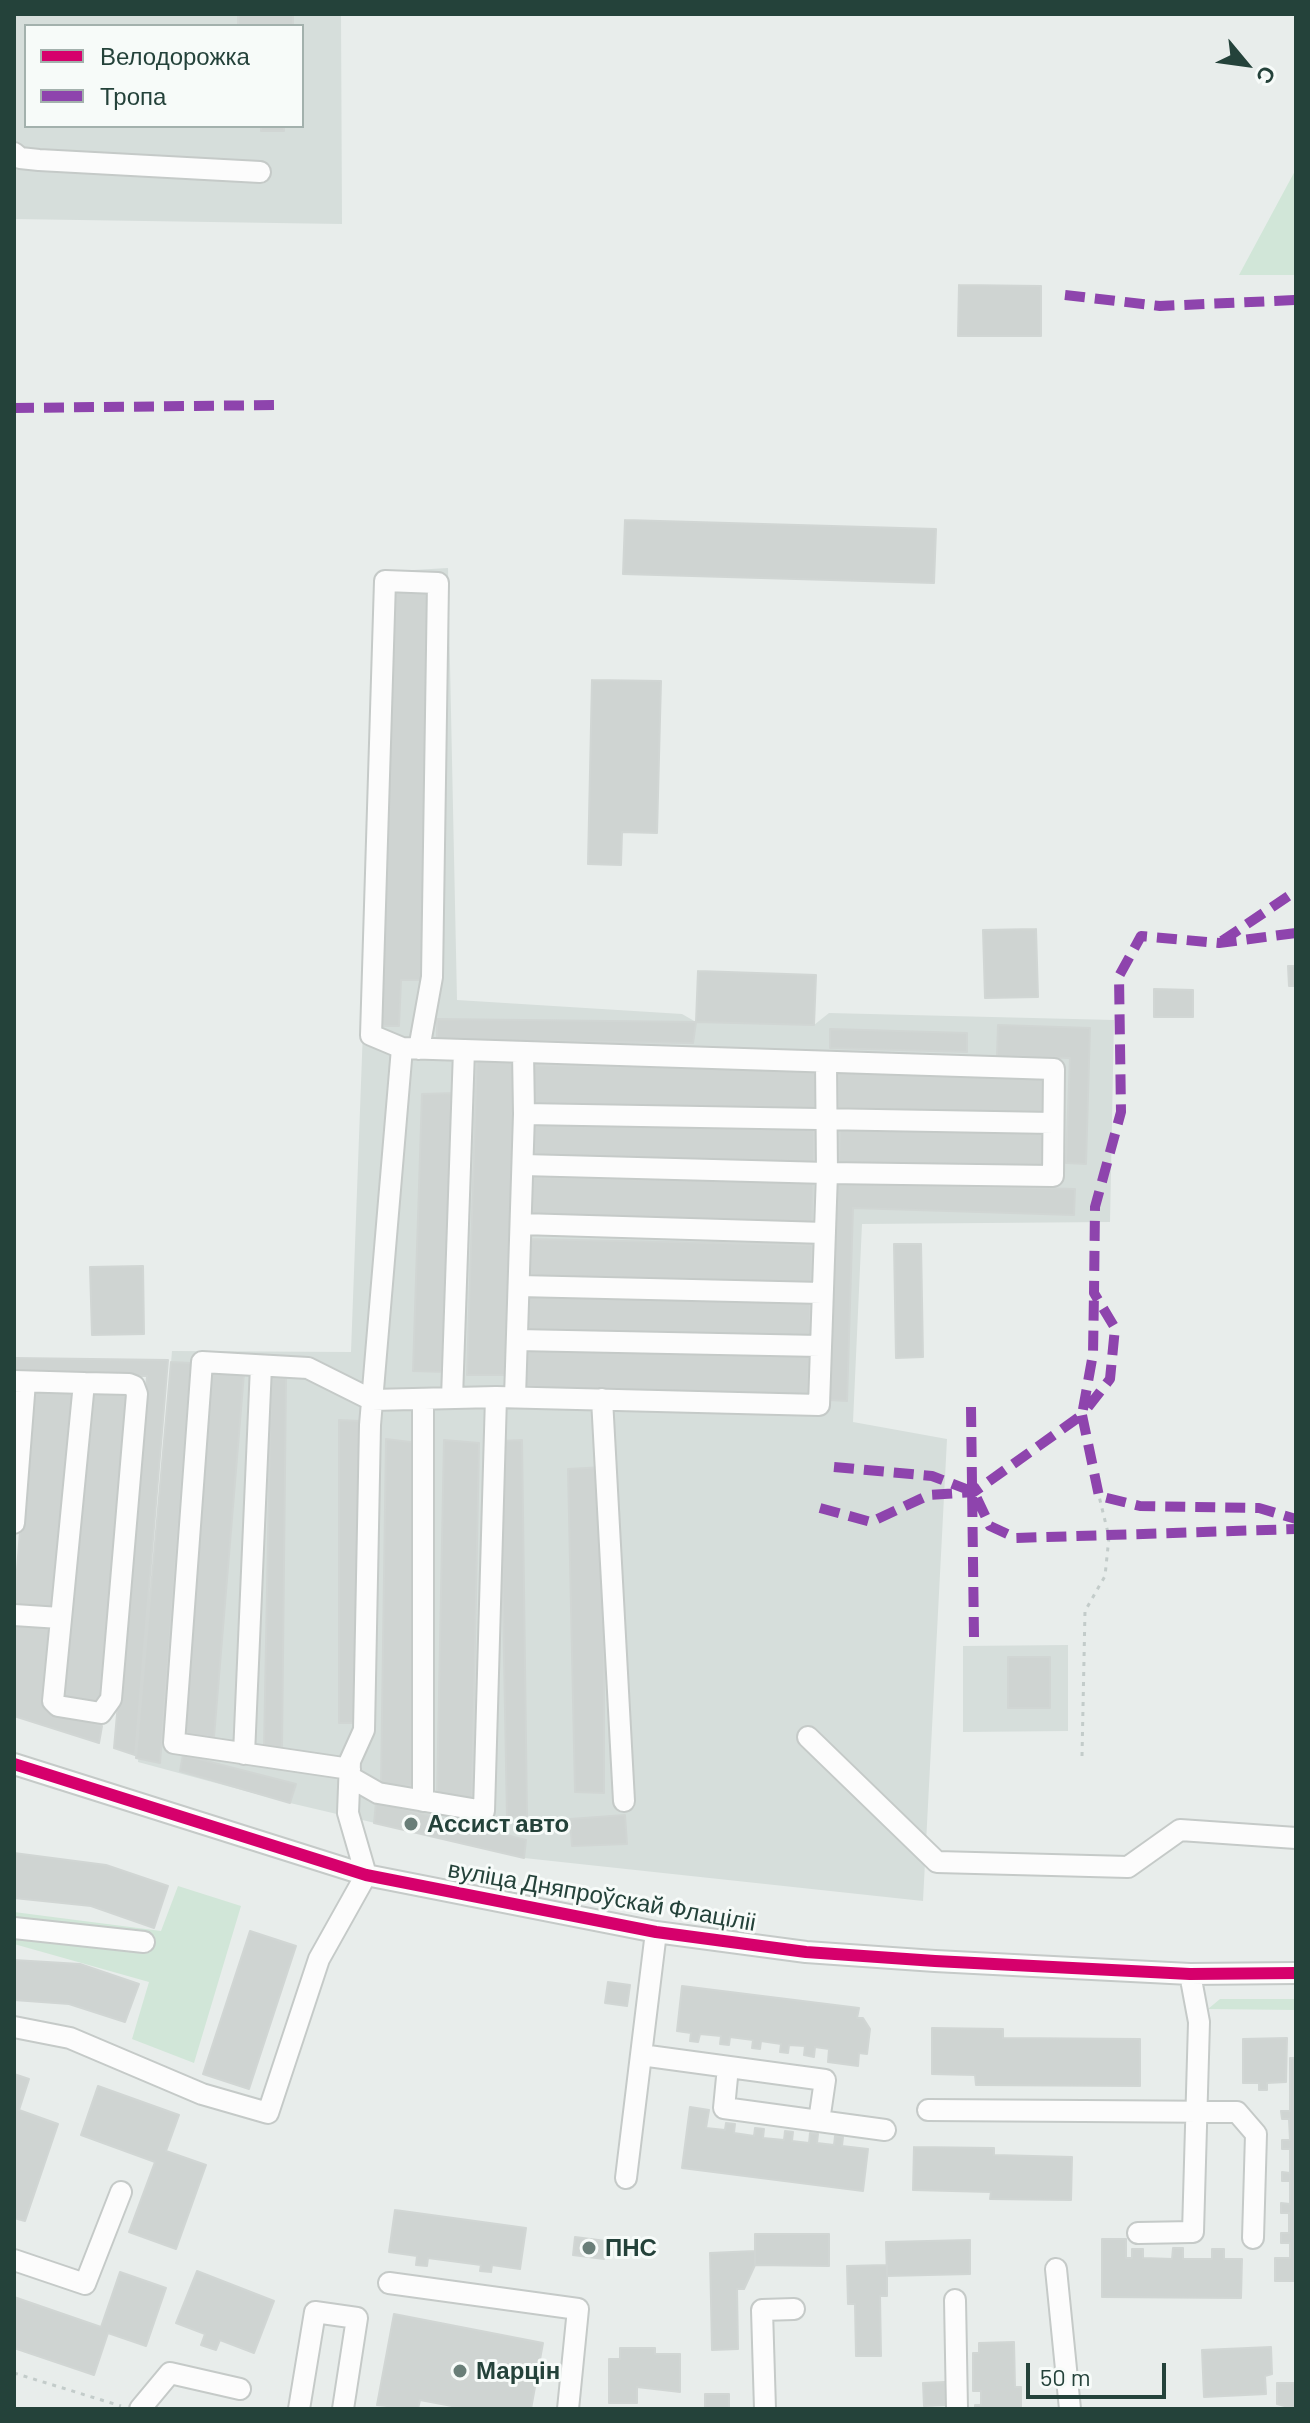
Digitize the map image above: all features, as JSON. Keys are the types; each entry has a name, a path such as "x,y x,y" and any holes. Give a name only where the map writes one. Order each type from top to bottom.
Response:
{"street":[{"path":"14,153 20,158 39,160 260,172"},
{"path":"14,2027 70,2038 202,2094 268,2113 319,1959 366,1875 348,1813 350,1773 364,1730 372,1400 410,1049 432,977 438,583 385,581 371,1035 410,1049 1054,1069 1053,1176 523,1165"},
{"path":"452,1398 464,1050"},
{"path":"523,1052 517,1340 506,1397 484,1811 378,1793 350,1773 174,1743 202,1362 308,1368 372,1400 506,1397 819,1405 827,1173 826,1062"},
{"path":"524,1114 1053,1123"},
{"path":"521,1224 825,1233"},
{"path":"519,1286 822,1293"},
{"path":"517,1340 820,1346"},
{"path":"244,1754 261,1366"},
{"path":"14,1523 19,1382 84,1383 129,1384 134,1386 137,1394 111,1699 101,1713 58,1706 53,1701 84,1383"},
{"path":"423,1399 423,1801"},
{"path":"602,1399 624,1801"},
{"path":"14,1615 60,1618"},
{"path":"808,1737 937,1862 1128,1867 1180,1830 1296,1838"},
{"name":"вуліца Дняпроўскай Флаціліі","path":"14,1764 366,1875 656,1932 806,1952 1190,1974 1296,1973"},
{"path":"14,1928 144,1942"},
{"path":"626,2178 656,1932"},
{"path":"1138,2233 1193,2232 1199,2022 1190,1974"},
{"path":"641,2055 825,2080 819,2121"},
{"path":"728,2067 724,2108 885,2130"},
{"path":"928,2110 1237,2112 1256,2134 1253,2238"},
{"path":"14,2260 85,2284 121,2192"},
{"path":"1056,2269 1070,2409"},
{"path":"389,2283 578,2309 568,2409"},
{"path":"955,2300 957,2409"},
{"path":"765,2409 762,2310 794,2309"},
{"path":"299,2409 315,2312 357,2318 343,2409"},
{"path":"140,2409 170,2373 240,2389"}],"path":[{"path":"1082,1756 1085,1611 1105,1576 1109,1537 1099,1496"},
{"path":"14,2373 133,2409"}],"shaded area":[{"path":"14,14 341,14 342,224 14,219"},
{"path":"448,568 457,1000 682,1014 696,1022 814,1025 829,1013 1114,1020 1110,1222 862,1224 853,1422 947,1439 923,1901 524,1858 290,1803 138,1762 172,1351 351,1352 380,572"},
{"path":"1068,1645 1068,1731 963,1732 963,1646"}],"green space":[{"path":"1296,169 1296,275 1239,275"},
{"path":"178,1886 241,1906 194,2063 132,2039 149,1982 14,1944 14,1912 161,1931"},
{"path":"1220,1999 1296,1999 1296,2010 1208,2009"}],"building":[{"path":"238,14 293,14 293,24 238,24"},
{"path":"261,128 284,128 284,131 261,131"},
{"path":"959,285 1041,286 1041,336 958,336"},
{"path":"625,520 936,529 934,583 623,574"},
{"path":"393,589 431,590 426,980 401,980 399,1026 382,1026"},
{"path":"592,680 661,681 657,833 622,832 621,865 588,864"},
{"path":"1036,929 1038,997 985,998 983,930"},
{"path":"1288,966 1296,966 1296,986 1289,986"},
{"path":"698,971 816,975 814,1025 696,1022"},
{"path":"1154,989 1193,990 1193,1017 1154,1017"},
{"path":"437,1019 696,1022 693,1043 437,1040"},
{"path":"998,1025 1090,1028 1086,1164 1066,1163 1070,1058 997,1056"},
{"path":"830,1029 967,1033 967,1052 830,1048"},
{"path":"477,1055 515,1059 505,1375 467,1375"},
{"path":"531,1065 816,1070 815,1109 531,1103"},
{"path":"839,1070 1044,1076 1043,1114 838,1108"},
{"path":"456,1093 447,1372 413,1371 422,1094"},
{"path":"530,1121 814,1127 814,1163 529,1157"},
{"path":"840,1128 1043,1134 1042,1169 839,1163"},
{"path":"529,1177 813,1183 812,1223 528,1218"},
{"path":"835,1183 1075,1189 1074,1215 853,1208 847,1401 829,1400"},
{"path":"527,1239 812,1245 811,1285 526,1279"},
{"path":"894,1244 921,1244 923,1357 896,1358"},
{"path":"143,1266 144,1334 92,1335 90,1267"},
{"path":"526,1296 810,1301 810,1340 525,1334"},
{"path":"525,1348 809,1354 808,1396 523,1391"},
{"path":"14,1358 168,1360 135,1755 114,1748 147,1376 14,1374"},
{"path":"171,1362 191,1363 160,1763 136,1758"},
{"path":"207,1372 244,1373 214,1737 181,1735"},
{"path":"286,1378 282,1748 264,1748 271,1379"},
{"path":"31,1391 74,1392 53,1610 14,1608"},
{"path":"94,1391 129,1394 99,1704 63,1702"},
{"path":"339,1420 361,1421 356,1723 339,1723"},
{"path":"386,1439 418,1443 416,1786 381,1785"},
{"path":"444,1440 479,1443 472,1798 437,1797"},
{"path":"522,1440 527,1816 507,1818 500,1441"},
{"path":"604,1467 604,1793 575,1792 568,1469"},
{"path":"14,1624 51,1627 44,1706 102,1726 99,1743 14,1716"},
{"path":"1008,1657 1050,1657 1050,1708 1008,1708"},
{"path":"183,1755 296,1784 290,1803 180,1771"},
{"path":"376,1802 526,1840 524,1858 374,1823"},
{"path":"625,1815 627,1844 572,1846 570,1819"},
{"path":"14,1853 106,1865 168,1886 154,1928 91,1906 14,1898"},
{"path":"250,1931 296,1946 249,2089 203,2074"},
{"path":"14,1960 80,1964 139,1984 125,2022 69,2004 14,2000"},
{"path":"608,1982 630,1985 627,2006 605,2003"},
{"path":"682,1986 859,2008 857,2018 863,2018 870,2029 867,2054 859,2053 858,2066 828,2062 829,2049 815,2047 814,2057 804,2055 805,2046 789,2045 788,2053 780,2052 781,2044 761,2041 760,2049 752,2048 753,2040 730,2037 729,2045 720,2044 721,2036 700,2034 698,2042 690,2041 691,2033 677,2031"},
{"path":"932,2028 1003,2029 1003,2038 1140,2039 1140,2086 976,2085 975,2075 932,2074"},
{"path":"1287,2038 1286,2082 1267,2083 1267,2090 1259,2090 1259,2083 1243,2083 1243,2039"},
{"path":"1290,2058 1296,2058 1296,2281 1275,2281 1275,2258 1290,2258 1290,2243 1281,2243 1281,2233 1289,2233 1289,2213 1281,2213 1281,2203 1290,2204 1290,2181 1282,2181 1282,2172 1290,2173 1290,2149 1282,2149 1282,2140 1290,2140 1289,2119 1282,2119 1281,2111 1290,2111"},
{"path":"14,2074 29,2079 19,2110 58,2124 25,2221 14,2218"},
{"path":"98,2086 179,2115 166,2151 206,2165 176,2249 129,2232 155,2162 81,2135"},
{"path":"690,2107 709,2110 706,2128 725,2130 726,2123 735,2124 734,2133 754,2136 755,2128 764,2129 763,2138 784,2140 785,2131 793,2132 792,2141 809,2143 810,2133 818,2134 817,2143 834,2145 835,2136 843,2137 842,2146 868,2149 863,2191 682,2168"},
{"path":"914,2147 994,2148 994,2155 1072,2157 1071,2200 990,2199 991,2192 913,2190"},
{"path":"395,2210 526,2228 520,2269 492,2265 491,2272 480,2271 481,2265 428,2258 427,2266 416,2265 417,2256 389,2252"},
{"path":"755,2234 829,2234 829,2266 755,2265"},
{"name":"ПНС","path":"575,2237 606,2241 604,2259 573,2255"},
{"path":"1102,2239 1126,2239 1126,2258 1132,2258 1132,2249 1143,2249 1143,2258 1172,2259 1173,2248 1183,2248 1183,2259 1212,2259 1212,2249 1224,2249 1224,2259 1242,2259 1241,2298 1102,2297"},
{"path":"970,2240 970,2274 887,2276 886,2242"},
{"path":"755,2251 755,2265 744,2289 737,2289 738,2349 712,2350 710,2253"},
{"path":"887,2265 887,2296 880,2296 881,2356 856,2356 855,2304 848,2304 847,2266"},
{"path":"197,2271 274,2301 254,2353 220,2340 216,2350 201,2345 205,2334 176,2323"},
{"path":"120,2272 166,2288 146,2346 108,2333 94,2375 14,2348 14,2297 101,2327"},
{"name":"Марцін","path":"394,2314 543,2343 531,2409 468,2409 420,2400 418,2409 377,2405"},
{"path":"1014,2342 1015,2387 1021,2387 1021,2409 975,2409 975,2405 981,2405 981,2391 973,2391 973,2353 979,2353 979,2343"},
{"path":"1271,2347 1272,2374 1265,2376 1266,2394 1204,2397 1202,2350"},
{"path":"620,2348 655,2348 655,2354 680,2354 680,2392 637,2387 637,2403 609,2403 609,2359 620,2359"},
{"path":"945,2382 946,2405 924,2406 923,2383"},
{"path":"1277,2383 1296,2383 1296,2409 1277,2404"},
{"path":"705,2394 729,2394 729,2409 705,2409"}],"marked path":[{"path":"1065,295 1160,306 1296,300"},
{"path":"14,408 278,405"},
{"path":"1222,941 1296,891"},
{"path":"1296,933 1219,943 1141,936 1119,976 1121,1112 1095,1207 1094,1293 1115,1328 1110,1379 1082,1415 1099,1496 1140,1506 1259,1508 1296,1519"},
{"path":"820,1508 871,1522 929,1495 974,1492 1082,1415 1093,1354 1094,1293"},
{"path":"971,1407 974,1637"},
{"path":"834,1467 932,1476 974,1492 990,1526 1016,1538 1296,1529"}],"cycle path":[{"path":"14,1764 366,1875 656,1932 806,1952 935,1961 1190,1974 1296,1973"}],"place":[{"name":"Ассист авто","path":"411,1824"},
{"name":"ПНС","path":"589,2248"},
{"name":"Марцін","path":"460,2371"}]}
